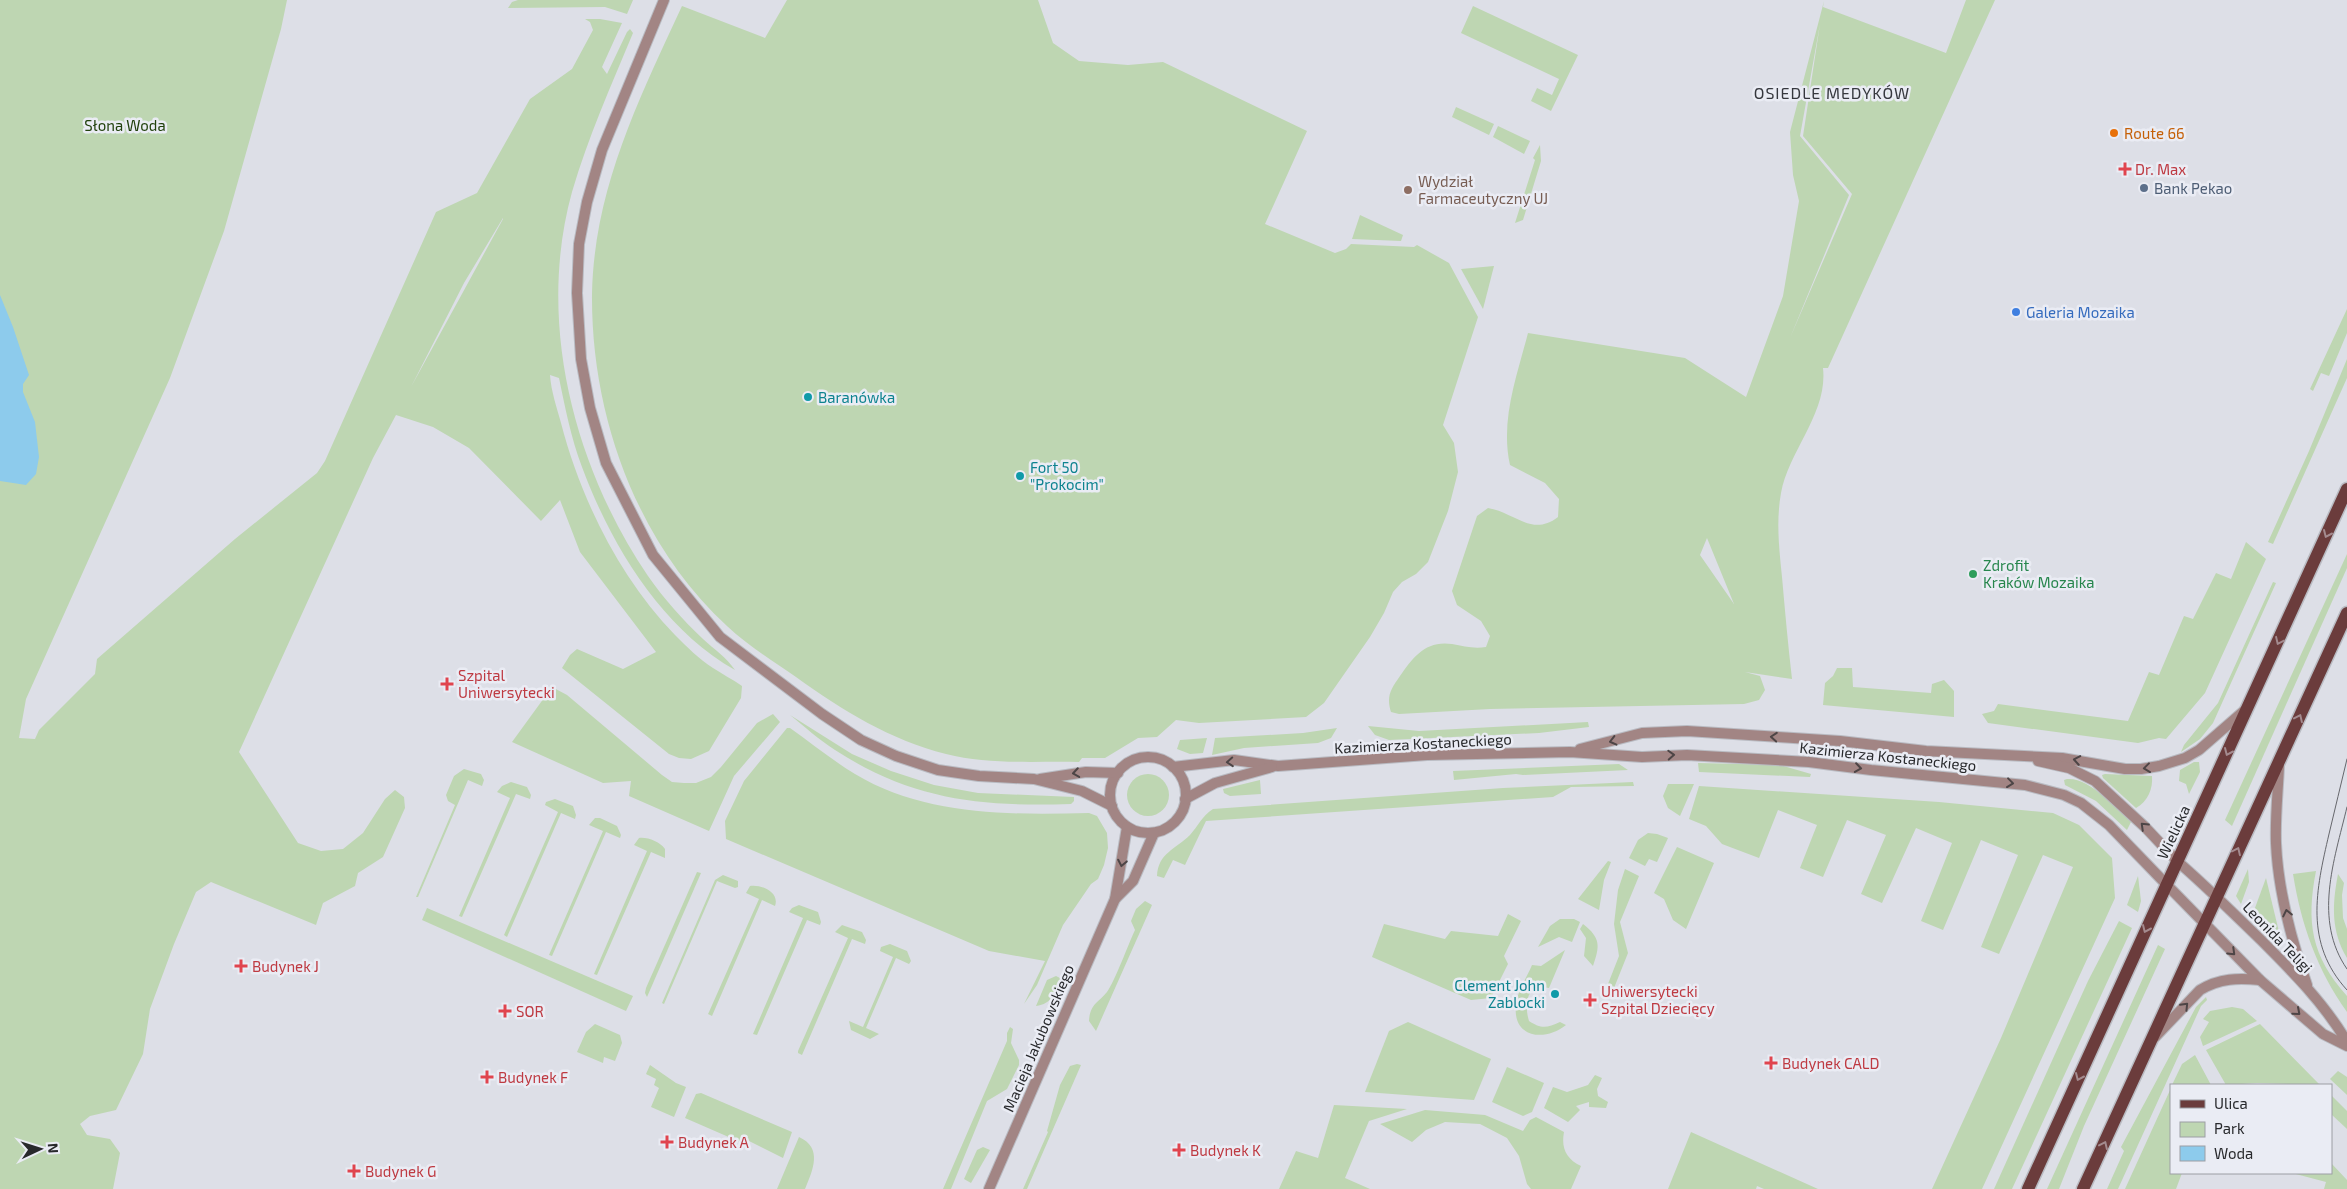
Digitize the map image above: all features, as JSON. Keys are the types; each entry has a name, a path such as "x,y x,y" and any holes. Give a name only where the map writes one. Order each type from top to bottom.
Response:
{"main road":[{"name":"Wielicka","path":"2028,1189 2347,490"},
{"path":"2083,1189 2347,613"}],"street":[{"path":"664,0 602,150 587,202 579,244 577,293 581,360 590,408 606,463 622,499 653,556 720,637 822,714 861,740 896,756 938,770 980,776 1034,780 1082,791 1112,806"},
{"name":"Kazimierza Kostaneckiego","path":"1570,752 1642,734 1687,731 1840,742 1926,751 2062,758 2125,769 2159,766 2186,758 2199,750 2248,707"},
{"name":"Kazimierza Kostaneckiego","path":"1185,800 1215,782 1278,766 1427,755 1570,752 1642,757 1687,755 1809,762 2047,789 2081,803 2096,814 2166,884"},
{"name":"Kazimierza Kostaneckiego","path":"2016,756 2069,768 2095,781 2146,827 2177,861"},
{"path":"1139,758 1161,760 1173,767 1180,776 1185,788 1185,800 1182,811 1175,821 1166,829 1154,833 1145,833 1127,827 1117,818 1110,794 1118,773 1127,764 1139,758"},
{"name":"Kazimierza Kostaneckiego","path":"1173,767 1234,760 1278,766"},
{"path":"2279,762 2277,862 2295,950 2310,993"},
{"path":"1034,780 1086,772 1118,773"},
{"name":"Macieja Jakubowskiego","path":"989,1189 1115,899 1127,827"},
{"name":"Macieja Jakubowskiego","path":"1115,899 1134,881 1154,833"},
{"name":"Leonida Teligi","path":"2177,861 2217,895 2294,973 2333,1019 2347,1042"},
{"path":"2166,884 2203,924 2260,980 2323,1034 2347,1046"},
{"path":"2151,1041 2200,990 2208,985 2217,981 2240,978 2260,980"}],"green space":[{"name":"Słona Woda","path":"0,0 287,0 281,29 224,231 170,378 26,699 19,738 35,739 39,730 95,674 97,659 235,539 317,473 325,461 436,212 477,193 530,99 572,69 593,30 590,22 585,19 600,19 622,23 602,67 607,74 627,32 630,29 633,33 585,151 572,192 562,241 558,292 561,342 569,392 582,441 600,488 622,534 648,576 667,601 735,670 708,652 684,632 642,582 608,526 594,496 571,434 559,378 550,375 552,387 569,452 580,481 591,509 620,563 655,613 675,635 703,661 742,686 741,698 709,751 691,759 679,758 669,754 562,668 570,655 577,649 623,669 656,652 580,552 560,500 541,521 469,448 433,427 396,415 373,458 239,752 298,843 321,851 343,849 363,833 385,799 395,790 404,797 405,808 383,857 358,873 355,886 323,903 316,925 211,882 196,892 150,1009 143,1054 116,1110 90,1116 80,1124 87,1135 110,1139 120,1153 113,1189 0,1189","holes":["503,219 411,387 464,283"]},
{"path":"518,0 633,0 627,14 605,7 508,8 512,2"},
{"path":"787,0 1038,0 1053,43 1079,61 1128,65 1163,62 1307,131 1265,224 1335,253 1346,249 1351,244 1414,247 1417,245 1449,263 1478,317 1443,425 1454,443 1458,472 1448,511 1428,562 1416,574 1402,582 1393,592 1384,613 1370,637 1324,703 1306,717 1199,723 1176,720 1157,737 1138,738 1105,758 1082,758 1079,762 995,761 946,754 905,741 867,723 760,653 727,626 695,593 668,556 644,517 625,475 611,431 600,386 594,340 592,294 595,255 601,218 610,181 635,110 682,6 765,38"},
{"path":"1966,0 1995,0 1828,368 1823,368 1823,385 1820,400 1785,477 1779,503 1778,535 1792,679 1745,672 1760,676 1765,690 1759,700 1744,704 1490,709 1399,714 1391,712 1389,697 1392,689 1410,662 1421,651 1443,643 1486,647 1490,636 1481,621 1457,605 1452,591 1477,516 1488,508 1524,522 1540,525 1549,523 1558,517 1559,499 1545,483 1510,465 1507,448 1508,415 1511,398 1528,333 1685,358 1746,397 1783,296 1799,201 1793,175 1790,132 1824,1 1823,7 1946,53","holes":["1820,24 1803,136 1852,194 1790,338 1849,195 1800,136","1707,538 1734,604 1700,555"]},
{"path":"1473,6 1578,55 1551,111 1531,101 1537,88 1552,95 1559,79 1461,33"},
{"path":"1456,107 1494,124 1489,135 1452,117"},
{"path":"1498,126 1530,141 1524,154 1493,137"},
{"path":"1540,145 1541,161 1523,220 1515,223 1535,160 1533,158"},
{"path":"1360,215 1403,235 1401,241 1352,239"},
{"path":"1494,266 1483,309 1461,269"},
{"path":"2347,309 2347,333 2329,376 2321,373 2313,391 2310,389"},
{"path":"2347,359 2347,378 2273,544 2268,542 2309,451"},
{"path":"2246,542 2266,559 2205,693 2166,739 2159,738 2138,743 1988,723 1982,714 1994,711 1998,704 2128,721 2149,672 2159,675 2184,616 2193,619 2216,573 2231,579"},
{"path":"2347,554 2347,568 2232,826 2225,820"},
{"path":"2273,582 2276,583 2213,723 2200,739 2181,752 2184,745 2218,703"},
{"path":"1837,668 1852,668 1853,687 1931,693 1932,684 1944,680 1954,691 1954,717 1823,705 1825,683 1833,676"},
{"path":"552,687 567,695 672,782 696,783 711,777 757,723 773,714 780,722 734,776 709,831 629,796 631,781 603,783 512,742"},
{"path":"790,715 852,754 891,771 934,785 978,793 1074,797 1074,801 1071,804 1007,804 948,797 920,790 864,767 829,746"},
{"path":"1588,722 1589,727 1539,733 1389,740 1375,735 1368,726 1419,731"},
{"path":"787,728 790,728 855,774 882,788 910,798 939,805 999,813 1089,813 1097,816 1107,833 1108,848 1104,865 1098,879 1091,884 1063,925 1037,985 1024,1004 1045,961 989,951 726,839 725,821 744,781"},
{"path":"1337,728 1331,738 1318,743 1244,748 1212,755 1215,738 1303,733"},
{"path":"1207,738 1203,753 1190,754 1177,749 1180,740"},
{"path":"2194,762 2199,762 2200,772 2189,794 2186,784 2179,781 2180,770"},
{"path":"1698,763 1780,765 1811,774 1810,777 1699,772"},
{"path":"1619,764 1628,770 1516,774 1454,780 1453,771"},
{"path":"464,769 481,774 484,780 482,786 468,780 418,897 416,897 455,805 448,801 446,795 454,776"},
{"path":"1152,774 1160,777 1166,783 1169,795 1166,807 1160,813 1144,816 1136,813 1130,807 1127,791 1130,783 1136,777"},
{"path":"2102,775 2152,776 2152,786 2144,802 2136,808 2103,778"},
{"path":"1260,780 1261,794 1230,796 1224,793 1223,789"},
{"path":"2064,780 2084,783 2102,794 2131,822 2127,830 2096,801 2065,785"},
{"path":"511,782 527,787 531,795 530,799 516,794 462,917 459,916 510,798 497,792 502,786"},
{"path":"1633,782 1634,786 1571,787 1553,797 1206,821 1185,865 1173,860 1164,878 1157,876 1158,868 1164,857 1185,840 1213,809 1503,788"},
{"path":"1668,784 1694,784 1680,816 1668,808 1663,796"},
{"path":"1699,786 1939,802 2053,813 2079,825 2112,858 2115,898 1982,1189 1932,1189 2001,1038 2073,867 2043,855 1999,954 1981,947 2018,855 1981,840 1943,930 1921,921 1952,843 1916,828 1882,903 1861,894 1886,835 1847,820 1823,877 1800,868 1817,825 1778,810 1759,858 1722,844 1706,826 1689,819"},
{"path":"555,799 573,806 576,815 575,819 561,813 507,937 504,935 558,812 545,805 546,802"},
{"path":"595,818 600,818 617,826 621,835 620,838 606,832 552,956 549,955 603,831 589,825"},
{"path":"1648,833 1668,838 1657,862 1649,859 1645,866 1629,858 1638,840"},
{"path":"639,838 650,839 660,844 665,849 665,858 651,852 597,975 594,974 647,851 634,845"},
{"path":"1677,847 1714,863 1686,929 1673,920 1664,899 1654,893"},
{"path":"1608,861 1611,862 1604,880 1599,910 1578,899"},
{"path":"1625,869 1639,876 1620,922 1628,953 1610,998 1606,989 1619,956 1614,924 1618,890"},
{"path":"2248,869 2249,882 2241,904 2236,896"},
{"path":"2316,871 2312,906 2314,938 2326,967 2347,996 2347,1012 2336,996 2319,963 2306,929 2296,893 2293,874"},
{"path":"697,872 701,873 647,997 645,993 646,988"},
{"path":"2338,874 2344,883 2342,895 2343,918 2347,929 2347,958 2338,938 2334,917"},
{"path":"723,875 738,881 738,887 735,888 717,881 664,1004 662,1003 715,880"},
{"path":"2138,876 2141,901 2138,912 2127,905"},
{"path":"2266,878 2280,936 2279,942 2252,916"},
{"path":"750,886 759,886 772,893 776,901 775,906 762,900 712,1016 708,1014 759,899 746,893"},
{"path":"1145,901 1152,905 1096,1031 1089,1021 1091,1011 1107,992 1114,980 1135,930 1131,921 1136,909"},
{"path":"799,905 818,912 820,925 807,920 757,1035 753,1034 803,918 789,912 792,908"},
{"path":"427,908 633,996 626,1011 422,920"},
{"path":"1508,914 1521,921 1504,956 1508,964 1491,998 1471,1000 1372,957 1384,924 1445,939 1451,931 1498,936"},
{"path":"1560,919 1574,919 1580,922 1572,942 1559,937 1538,947 1550,926"},
{"path":"2119,921 2132,928 2012,1189 1994,1189 2088,981"},
{"path":"1583,924 1596,938 1598,948 1593,966 1584,956 1586,938 1580,929"},
{"path":"842,925 862,932 866,940 865,944 852,939 802,1055 798,1051 848,938 835,932"},
{"path":"890,944 907,951 911,961 909,964 896,958 866,1028 879,1034 870,1039 851,1030 849,1021 863,1027 893,957 880,951 881,947"},
{"path":"2158,945 2165,949 2084,1126 2059,1189 2047,1189"},
{"path":"1565,950 1549,988 1541,987 1531,992 1527,1002 1527,1014 1529,1021 1537,1025 1551,1026 1560,1022 1566,1025 1549,1034 1532,1034 1519,1024 1516,1016 1516,1005 1520,990 1532,965 1541,966"},
{"path":"1056,976 1062,979 1055,993 1046,1003 1036,1006 1047,980"},
{"path":"2206,997 2207,1000 2201,1006 2118,1189 2107,1189 2124,1151 2121,1147 2196,1007"},
{"path":"2232,1007 2243,1009 2257,1021 2203,1046 2200,1037 2209,1022 2203,1019 2210,1011"},
{"path":"1408,1022 1491,1059 1474,1100 1365,1092 1389,1031"},
{"path":"595,1024 620,1035 622,1043 615,1061 604,1057 603,1063 577,1052 586,1032"},
{"path":"2260,1024 2319,1084 2225,1084 2206,1050"},
{"path":"1010,1027 1013,1029 1011,1043 1019,1060 1019,1065 1007,1089 987,1101 951,1189 943,1189 1007,1041 1007,1033"},
{"path":"2195,1055 2210,1084 2172,1084 2182,1064"},
{"path":"650,1065 676,1083 686,1087 674,1117 651,1107 659,1088 654,1085 656,1079 646,1074"},
{"path":"1081,1065 1027,1189 1023,1189 1048,1132 1060,1085 1070,1066"},
{"path":"1507,1067 1544,1083 1532,1112 1523,1116 1492,1102"},
{"path":"2338,1071 2347,1077 2347,1095 2330,1079"},
{"path":"1595,1075 1602,1078 1597,1089 1598,1096 1608,1102 1606,1108 1589,1107 1589,1102 1576,1106 1580,1110 1568,1122 1544,1108 1553,1087 1567,1092 1588,1085"},
{"path":"2170,1090 2170,1174 2182,1174 2176,1189 2125,1189"},
{"path":"701,1093 792,1132 783,1158 749,1141 747,1145 685,1118 696,1094"},
{"path":"2332,1096 2347,1111 2347,1129 2332,1115"},
{"path":"1334,1105 1407,1109 1369,1121 1345,1178 1370,1189 1279,1189 1296,1151 1318,1158"},
{"path":"1425,1110 1485,1115 1523,1131 1530,1120 1536,1117 1564,1132 1563,1143 1568,1156 1581,1166 1571,1189 1531,1189 1527,1184 1519,1156 1507,1138 1480,1124 1445,1122 1426,1130 1412,1142 1380,1124"},
{"path":"1691,1132 1818,1189 1764,1189 1757,1186 1756,1189 1668,1189"},
{"path":"799,1137 811,1147 814,1153 813,1167 805,1189 777,1189"},
{"path":"983,1147 990,1150 971,1183 964,1179 977,1150"},
{"path":"2332,1164 2347,1180 2347,1189 2324,1189 2326,1182 2296,1174 2332,1174"}],"water":[{"path":"0,295 29,375 23,384 23,392 35,422 39,457 36,474 26,485 0,481"}],"tram line":[{"path":"2347,759 2320,875 2317,915 2319,935 2324,954 2333,972 2347,990"},
{"path":"2347,807 2332,869 2329,890 2331,931 2337,950 2347,969"}],"place":[{"name":"Route 66","path":"2114,133"},
{"name":"Dr. Max","path":"2125,169"},
{"name":"Bank Pekao","path":"2144,188"},
{"name":"Wydział Farmaceutyczny UJ","path":"1408,190"},
{"name":"Galeria Mozaika","path":"2016,312"},
{"name":"Baranówka","path":"808,397"},
{"name":"Fort 50 \"Prokocim\"","path":"1020,476"},
{"name":"Zdrofit Kraków Mozaika","path":"1973,574"},
{"name":"Szpital Uniwersytecki","path":"447,684"},
{"name":"Budynek J","path":"241,966"},
{"name":"Clement John Zablocki","path":"1555,994"},
{"name":"Uniwersytecki Szpital Dziecięcy","path":"1590,1000"},
{"name":"SOR","path":"505,1011"},
{"name":"Budynek CALD","path":"1771,1063"},
{"name":"Budynek F","path":"487,1077"},
{"name":"Budynek A","path":"667,1142"},
{"name":"Budynek K","path":"1179,1150"},
{"name":"Budynek G","path":"354,1171"}],"district":[{"name":"OSIEDLE MEDYKÓW","path":"1832,92"}]}
